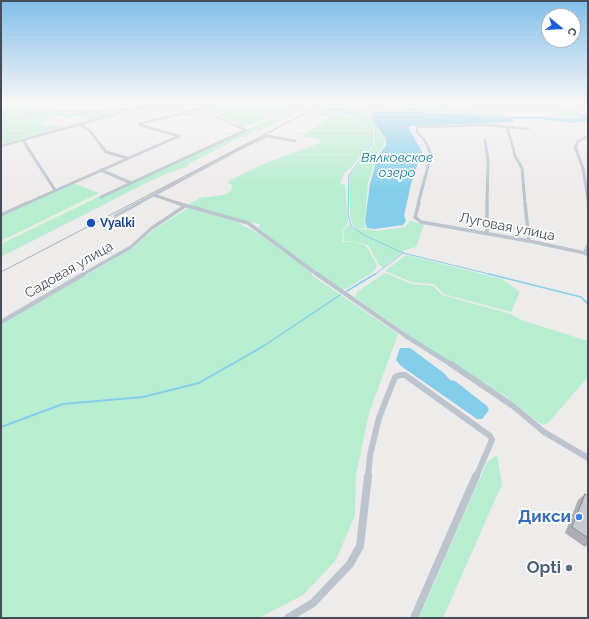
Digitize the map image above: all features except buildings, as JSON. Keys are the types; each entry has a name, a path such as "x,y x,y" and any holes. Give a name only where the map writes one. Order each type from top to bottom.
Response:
{"street":[{"path":"1,146 51,132"},
{"path":"91,132 106,152 127,158"},
{"path":"1,215 179,136 165,132"},
{"path":"101,197 242,132"},
{"name":"Луговая улица","path":"417,132 425,141 430,155 415,217 421,222 529,241 586,254"},
{"path":"509,132 515,156 522,168 529,241"},
{"path":"116,216 246,145 267,136 294,141"},
{"path":"588,136 577,142 575,146 583,168 588,200"},
{"path":"23,140 55,190"},
{"path":"485,140 488,160 486,233"},
{"path":"101,170 131,183"},
{"path":"154,195 185,206 248,224 406,336 485,386 544,432 588,458"},
{"name":"Садовая улица","path":"1,322 131,247 152,228 185,206"},
{"path":"586,254 588,245"},
{"path":"288,618 313,602 350,564 360,546 370,455 379,418 395,377 400,375 405,375 490,436 492,440 414,618"}],"green space":[{"path":"1,132 46,132 1,144"},
{"path":"242,132 252,132 247,137 239,138 190,163 187,167 168,173 144,184 1,257 1,244 125,184"},
{"path":"308,132 371,132 371,144 350,169 345,172 340,183 345,185 348,223 342,231 343,242 354,242 366,246 377,265 376,269 370,274 346,289 338,288 258,229 260,224 247,222 188,205 200,198 224,195 231,191 232,185 228,183 229,181 261,165 320,143 321,140 301,136"},
{"path":"374,132 380,132 385,139 384,145 377,155 368,184 364,221 366,228 357,229 353,226 350,214 350,175 374,144"},
{"path":"73,183 99,193 1,241 1,216"},
{"path":"188,208 238,222 253,230 311,271 313,276 398,334 369,413 356,475 355,515 336,560 303,595 259,618 1,618 1,325 133,248 155,229"},
{"path":"410,221 424,224 416,247 405,250 383,267 379,265 368,245 344,241 343,231 348,225 356,230 366,229 377,231 405,227"},
{"path":"406,255 502,279 520,292 511,312 444,294 434,284 412,282 385,271"},
{"path":"385,273 412,284 433,286 442,295 511,314 521,320 588,341 588,377 548,423 543,425 508,398 417,341 355,297 357,292"},
{"path":"497,455 502,484 443,618 419,618 487,462"}],"water":[{"name":"Вялковское озеро","path":"381,132 411,132 422,152 411,184 404,216 406,221 403,225 375,229 367,228 365,221 370,184 378,156 386,145 386,139"},
{"path":"400,348 410,348 444,373 450,380 455,381 487,406 489,410 482,419 477,419 401,366 396,360"}],"waterway":[{"path":"372,132 372,144 349,175 348,214 351,226 366,236 403,253"},
{"path":"374,275 403,253"},
{"path":"403,253 493,275"},
{"path":"347,291 375,274"},
{"path":"489,274 493,275"},
{"path":"493,275 581,297 588,304"},
{"path":"231,365 265,345 340,295"},
{"path":"1,427 63,404 143,397 199,383 232,364"}],"railway":[{"path":"1,272 270,132"}],"place":[{"name":"Vyalki","path":"91,223"},
{"name":"Дикси","path":"579,517"},
{"name":"Opti","path":"569,568"}]}
